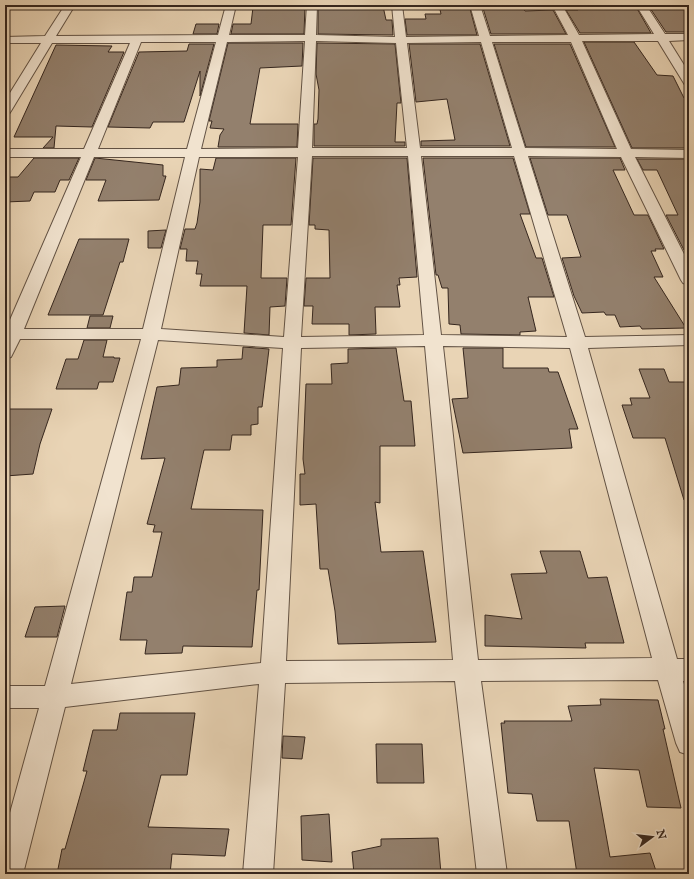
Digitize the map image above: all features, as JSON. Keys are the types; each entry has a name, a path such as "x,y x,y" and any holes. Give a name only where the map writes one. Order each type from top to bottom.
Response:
{"street":[{"path":"5,111 70,5"},
{"path":"8,874 151,334 194,152 231,5"},
{"path":"258,874 274,672 292,343 305,152 312,5"},
{"path":"397,5 414,152 467,672 492,874"},
{"path":"475,5 678,670 689,743"},
{"path":"557,5 575,38 626,154 689,280"},
{"path":"640,5 689,82"},
{"path":"5,40 311,38 402,40 689,37"},
{"path":"5,353 9,334 90,153 137,39"},
{"path":"5,153 520,152 689,154"},
{"path":"9,334 151,334 292,343 433,340 578,343 689,340"},
{"path":"5,697 55,697 274,672 678,670"}],"building":[{"path":"439,5 469,5 477,35 407,35 405,19 426,19 425,14 441,14"},
{"path":"482,5 511,5 514,8 523,8 525,11 553,10 566,34 491,34"},
{"path":"575,5 635,5 651,33 580,33 566,10 578,10"},
{"path":"648,5 689,5 689,32 666,32"},
{"path":"305,6 304,34 231,34 233,24 251,24 253,7"},
{"path":"318,6 383,6 386,20 392,20 393,35 318,34"},
{"path":"196,24 219,24 217,34 193,34"},
{"path":"584,42 634,42 657,75 673,76 684,98 689,98 689,148 632,148"},
{"path":"228,43 303,43 302,66 260,68 250,124 298,124 297,147 218,147 220,135 224,129 210,128 212,121 209,121"},
{"path":"317,43 395,44 401,103 397,103 395,142 405,142 405,146 314,146 314,124 317,124 318,119 319,90 316,74"},
{"path":"189,44 214,44 200,96 200,71 184,122 153,122 150,128 108,127 139,52 187,51"},
{"path":"409,44 480,44 510,146 421,146 421,141 455,140 447,99 416,102"},
{"path":"494,44 570,44 615,147 526,147"},
{"path":"56,45 112,46 108,52 124,52 92,127 56,126 54,148 43,148 53,137 14,137"},
{"path":"34,158 79,158 69,180 60,180 55,192 34,192 30,201 5,202 5,177 18,177"},
{"path":"95,158 163,165 163,176 166,176 159,200 98,201 106,180 86,180"},
{"path":"216,158 296,158 291,225 263,225 261,278 287,278 285,306 270,307 269,335 244,333 247,286 200,286 202,274 196,274 198,261 186,261 187,249 180,249 185,229 195,229 197,223 200,202 200,169 213,170"},
{"path":"313,158 407,158 417,277 399,278 400,285 397,285 400,307 375,307 376,334 349,335 349,324 312,324 313,306 304,306 306,278 330,278 329,230 315,229 315,225 309,225"},
{"path":"423,158 513,158 530,214 520,214 536,258 542,258 554,297 528,297 536,331 520,332 520,335 461,334 460,325 449,324 448,288 442,288 438,275 436,275"},
{"path":"530,158 620,158 625,170 613,170 634,215 648,215 664,249 655,249 656,251 651,251 663,277 654,277 686,328 642,329 640,326 620,327 615,315 606,315 604,312 582,313 574,296 562,258 581,257 567,215 548,215"},
{"path":"637,159 689,159 689,251 684,250 666,215 678,215 657,170 643,170"},
{"path":"166,230 161,248 148,248 148,231"},
{"path":"79,239 129,239 123,262 120,262 103,315 48,315"},
{"path":"90,316 113,316 110,328 87,328"},
{"path":"84,340 107,340 103,357 120,358 113,382 99,382 97,389 56,389 66,359 78,359"},
{"path":"243,347 269,349 262,407 258,407 258,424 251,425 251,435 232,435 230,450 204,450 191,509 263,510 259,590 257,590 252,647 183,646 182,653 145,654 147,640 120,640 127,592 132,592 134,577 152,577 162,532 153,532 155,525 147,524 165,458 141,459 157,387 179,385 181,368 217,367 217,360 242,359"},
{"path":"396,348 404,401 411,401 415,446 380,446 380,503 375,502 381,552 423,551 436,642 338,644 335,611 328,569 320,569 316,504 300,505 300,474 305,474 303,459 306,384 332,384 331,364 348,363 348,349"},
{"path":"463,348 503,348 503,368 548,368 549,372 558,372 578,429 569,429 572,448 463,453 452,399 468,398"},
{"path":"639,369 664,369 669,382 689,382 689,500 684,500 665,438 633,438 622,405 632,405 630,398 650,398"},
{"path":"5,409 52,409 40,444 33,474 5,476"},
{"path":"540,551 580,551 588,578 607,577 624,643 585,643 586,648 485,646 485,615 522,619 511,574 547,573"},
{"path":"65,606 57,637 25,637 35,607"},
{"path":"600,699 658,700 681,808 647,807 639,770 594,768 610,857 650,853 657,874 577,874 569,821 537,821 532,794 508,793 501,723 505,723 504,721 572,721 568,706 601,705"},
{"path":"120,713 195,713 187,775 161,775 148,827 229,829 225,856 172,854 170,874 57,874 62,849 65,849 87,771 83,771 93,730 117,730"},
{"path":"283,736 305,737 302,759 282,758"},
{"path":"376,744 422,744 424,783 377,783"},
{"path":"329,814 332,862 302,860 301,816"},
{"path":"438,838 441,874 354,874 352,852 381,846 381,839"}]}
